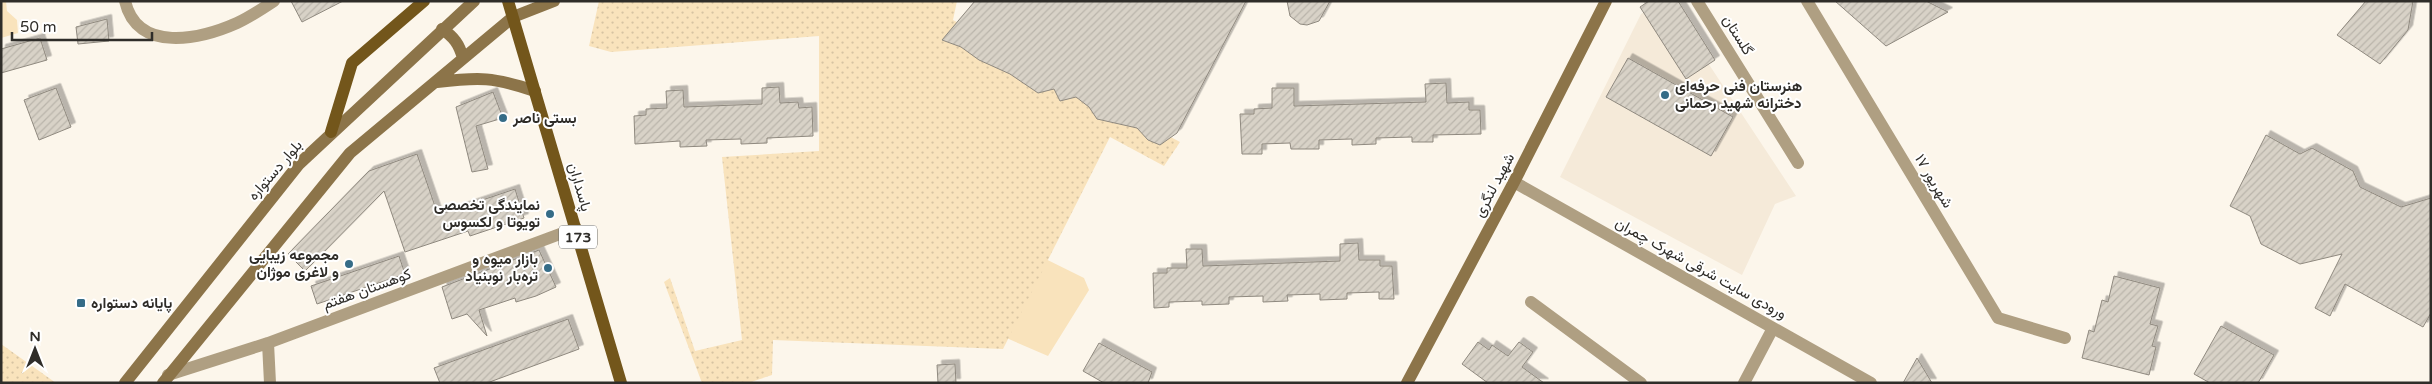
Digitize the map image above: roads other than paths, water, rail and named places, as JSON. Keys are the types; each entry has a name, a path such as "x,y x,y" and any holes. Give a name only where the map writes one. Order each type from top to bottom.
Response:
{"main road":[{"path":"331,132 352,64 424,1"},
{"name":"بلوار دستواره","path":"125,383 299,164 331,132 474,1"},
{"name":"پاسداران","path":"508,1 621,383"},
{"path":"166,379 350,153 437,82 512,17 554,1"},
{"name":"شهید لنگری","path":"1407,383 1514,182 1606,1"},
{"path":"442,29 452,36 460,46 463,58"},
{"path":"437,82 476,77 500,80 535,91"}],"street":[{"path":"127,4 137,24 152,34 165,37 193,38 239,23 274,1"},
{"name":"گلستان","path":"1697,1 1798,163"},
{"name":"۱۷ شهریور","path":"1807,1 1998,318 2065,338"},
{"name":"ورودی سایت شرقی شهرک چمران","path":"1514,182 1871,383"},
{"name":"کوهستان هفتم","path":"166,379 576,228"},
{"path":"1531,302 1641,383"},
{"path":"1744,383 1774,328"},
{"path":"268,343 270,383"}],"place":[{"name":"هنرستان فنی حرفه‌ای دخترانه شهید رحمانی","path":"1665,95"},
{"name":"بستی ناصر","path":"503,118"},
{"name":"نمایندگی تخصصی تویوتا و لکسوس","path":"550,214"},
{"name":"مجموعه زیبایی و لاغری موژان","path":"349,264"},
{"name":"بازار میوه و تره‌بار نوبنیاد","path":"548,268"},
{"name":"پایانه دستواره","path":"81,303"}]}
